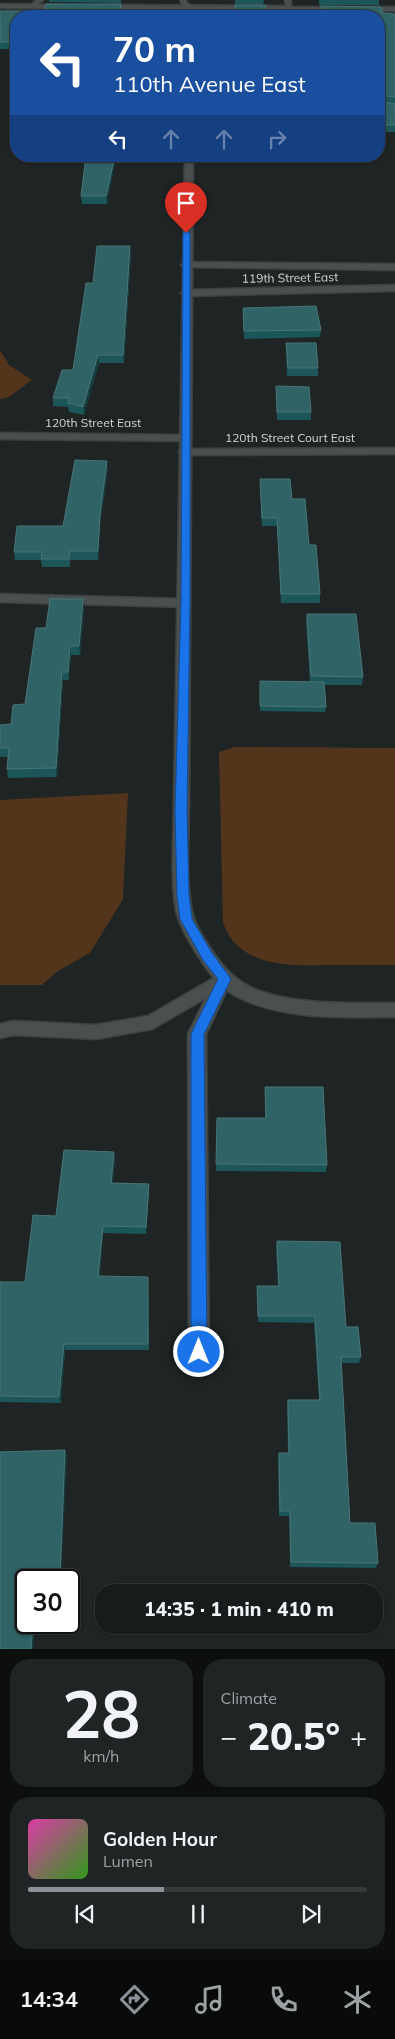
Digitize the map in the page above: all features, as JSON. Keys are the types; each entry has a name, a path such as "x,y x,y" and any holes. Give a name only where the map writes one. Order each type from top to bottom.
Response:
{"street":[{"path":"32,7 40,0"},
{"path":"183,0 184,4 191,7"},
{"path":"288,0 289,8"},
{"path":"0,6 71,7"},
{"path":"91,7 395,9"},
{"path":"189,162 186,265 185,603 181,811 183,895 186,919 208,957 224,979 244,993 277,1002 342,1010 395,1010"},
{"path":"186,265 395,267"},
{"name":"119th Street East","path":"186,293 395,288"},
{"name":"120th Street East","path":"0,436 186,438"},
{"name":"120th Street Court East","path":"185,452 395,451"},
{"path":"0,598 185,603"},
{"path":"0,1031 14,1028 96,1032 152,1022 224,979"},
{"path":"199,1352 197,1034 224,979"}],"shaded area":[{"path":"0,350 9,365 32,380 9,397 0,399"},
{"path":"235,747 395,748 395,965 283,964 254,956 241,949 231,938 223,923 219,752"},
{"path":"128,793 123,899 90,953 56,972 42,985 0,985 0,800"}],"building":[{"path":"46,4 121,4 120,10 45,10"},
{"path":"235,5 265,5 266,10 235,10"},
{"path":"321,6 381,7 382,10 321,10"},
{"path":"0,11 10,11 10,42 0,42"},
{"path":"385,13 395,14 395,97 385,96"},
{"path":"385,102 395,104 395,125 385,125"},
{"path":"85,162 114,162 106,196 81,196"},
{"path":"97,246 130,246 123,355 98,355 83,407 68,403 69,398 53,398 62,370 73,370 86,283 93,283"},
{"path":"316,306 321,330 244,331 243,308"},
{"path":"286,343 316,343 318,368 288,368"},
{"path":"276,386 309,387 311,412 277,412"},
{"path":"75,460 107,461 100,515 98,551 70,551 69,559 41,559 42,552 14,552 17,526 63,526"},
{"path":"260,479 290,479 292,499 305,499 309,545 316,545 320,594 281,594 277,518 262,518"},
{"path":"50,599 83,599 79,646 70,646 68,672 62,672 56,768 7,769 9,748 0,748 0,725 11,724 13,705 25,704 36,628 46,628"},
{"path":"307,614 356,614 363,677 311,676"},
{"path":"260,681 324,682 326,707 260,706"},
{"path":"265,1087 323,1087 327,1165 216,1164 217,1118 266,1118"},
{"path":"64,1150 114,1152 111,1183 149,1184 146,1227 103,1226 98,1276 148,1277 148,1344 64,1344 59,1397 0,1396 0,1282 25,1282 33,1215 56,1216"},
{"path":"277,1241 340,1242 346,1327 358,1327 361,1357 341,1357 350,1523 375,1523 378,1563 291,1562 290,1511 280,1511 279,1453 289,1453 288,1400 320,1400 315,1316 258,1316 257,1286 279,1286"},
{"path":"65,1450 60,1569 15,1569 15,1634 32,1634 31,1649 0,1649 0,1452"}],"route":[{"path":"186,233 185,603 181,811 183,895 186,919 208,957 224,979 197,1034 199,1352"}]}
